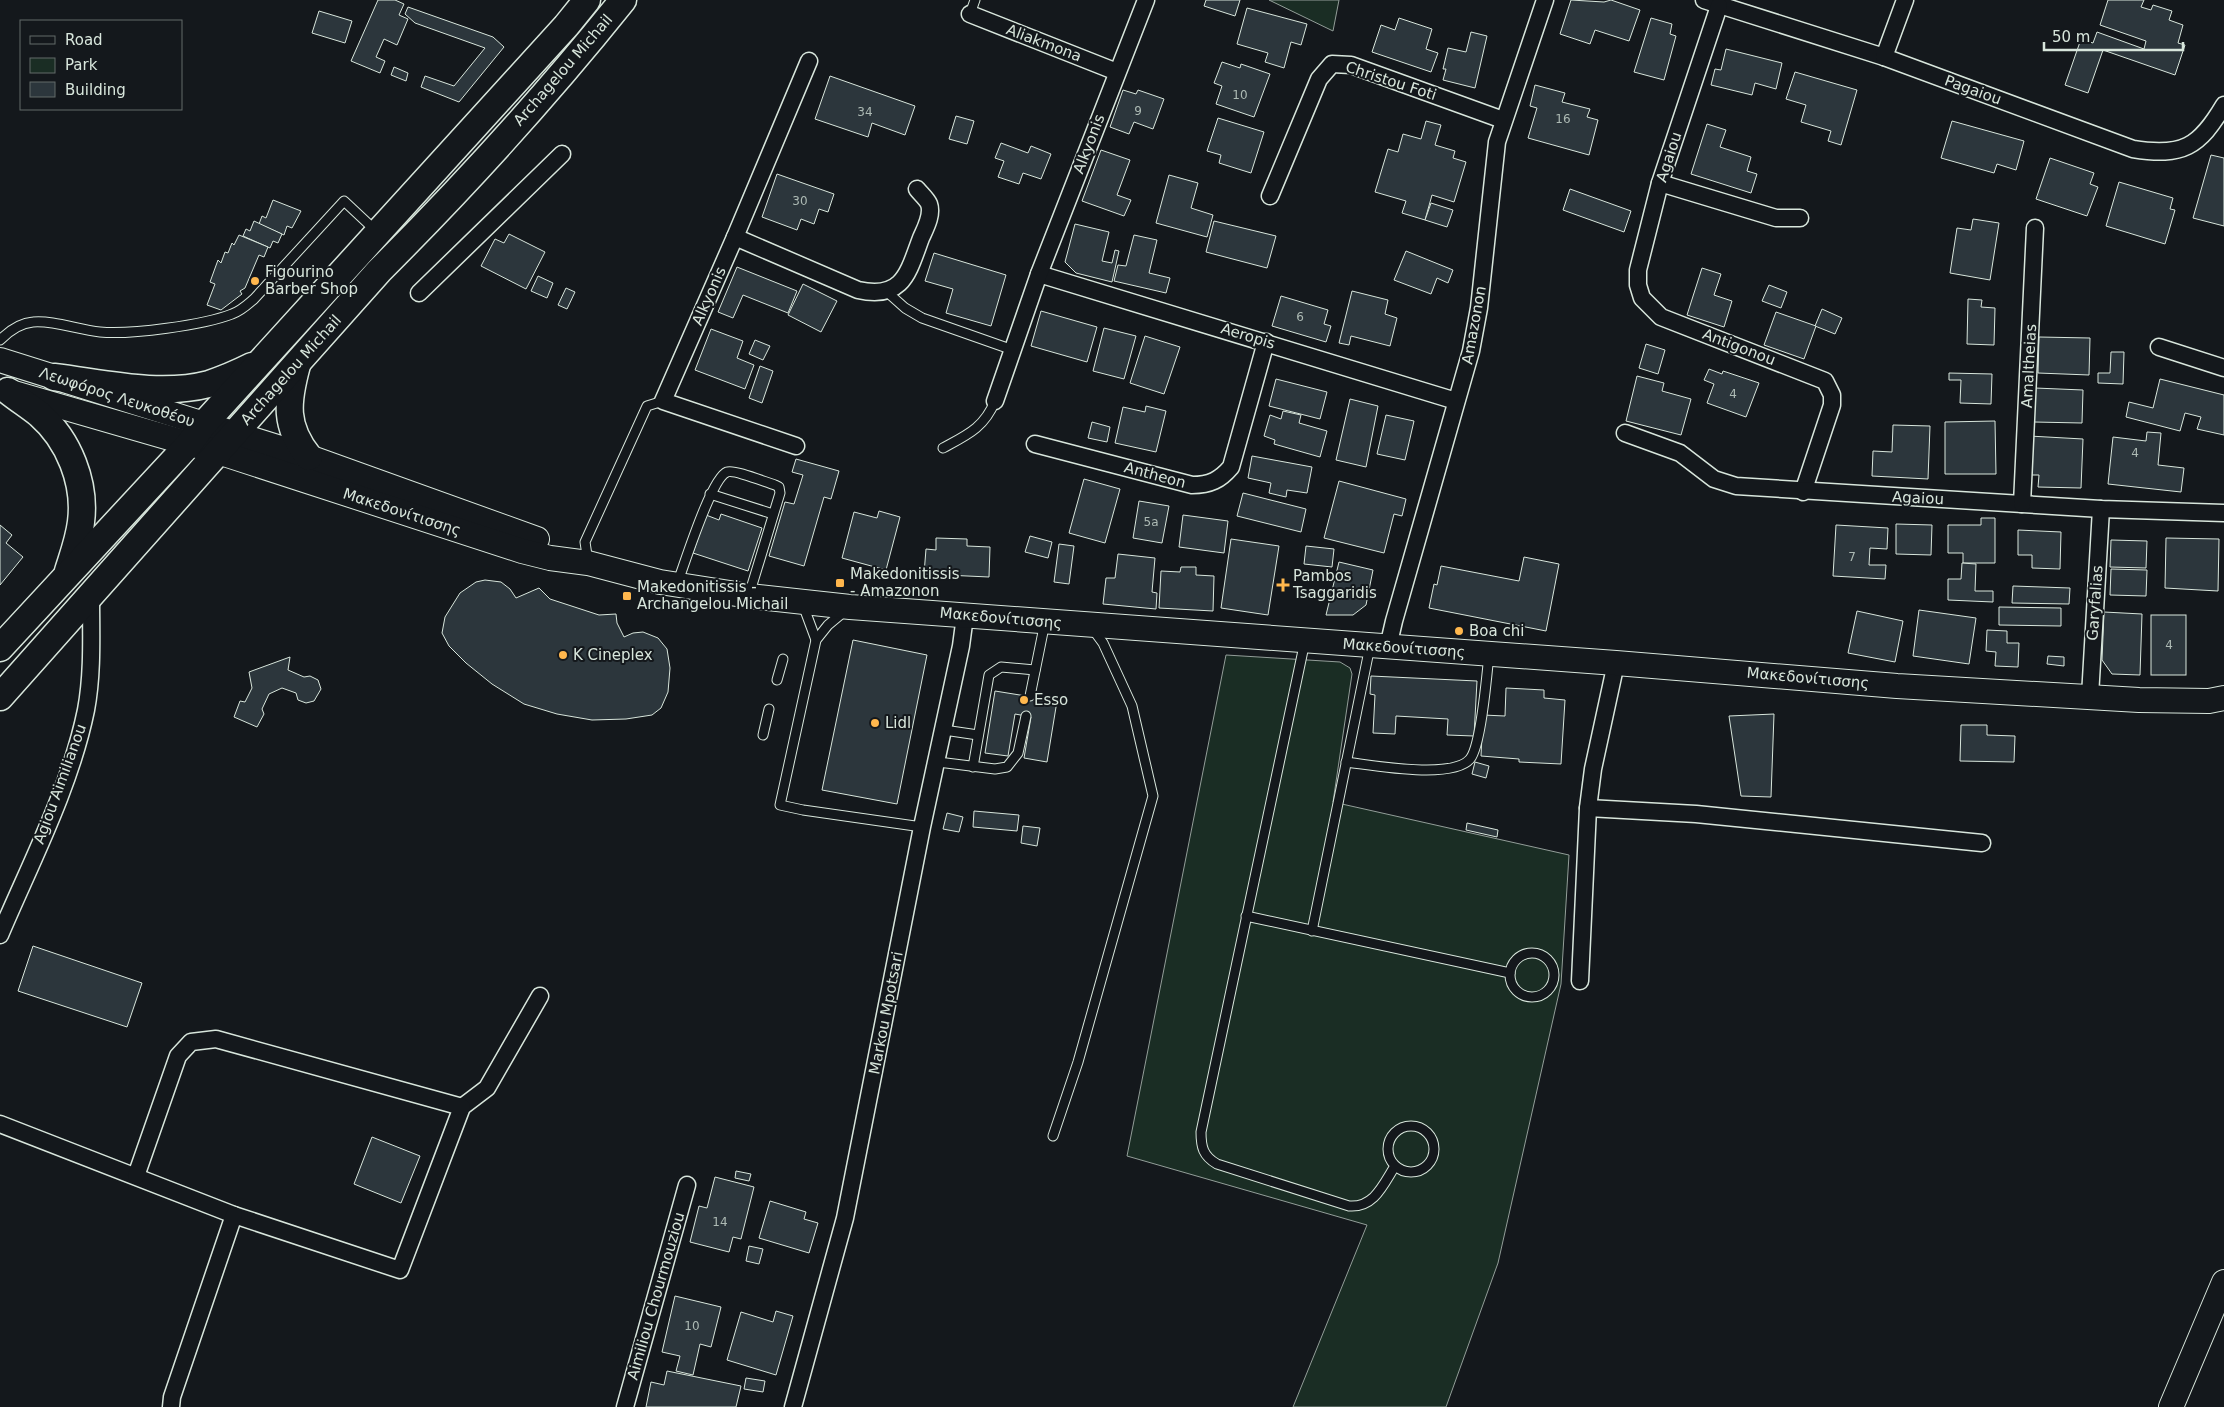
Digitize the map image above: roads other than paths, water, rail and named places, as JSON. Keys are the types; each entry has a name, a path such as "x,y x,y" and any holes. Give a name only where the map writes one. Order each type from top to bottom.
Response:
{"main road":[{"name":"Archagelou Michail","path":"0,648 566,26 587,0"},
{"name":"Archagelou Michail","path":"0,697 379,271 442,208 588,43 623,0"},
{"name":"Λεωφόρος Λευκοθέου","path":"0,360 54,377 196,434"},
{"path":"298,362 290,393 290,418 295,437 309,457"},
{"path":"54,377 139,388 183,388 207,384 259,363"},
{"path":"4,390 40,415 56,432 74,465 80,483 81,522 78,539 66,576"},
{"name":"Λεωφόρος Λευκοθέου","path":"4,390 196,434 226,443"},
{"name":"Μακεδονίτισσης","path":"226,443 309,457 553,545 588,563"},
{"name":"Μακεδονίτισσης","path":"226,443 522,551 550,558 588,563 678,584 749,596 966,616 1616,663 1897,686 2139,700 2209,700 2224,698"},
{"path":"2171,1407 2224,1282"}],"street":[{"name":"Alkyonis","path":"995,401 1039,274 1146,0"},
{"name":"Amazonon","path":"1379,646 1397,611 1471,351 1479,308 1497,142 1545,0"},
{"path":"1884,58 1905,0"},
{"name":"Pagaiou","path":"1711,3 1884,58 2133,149 2150,152 2178,150 2192,144 2204,134 2224,105"},
{"name":"Agaiou","path":"1650,308 1642,298 1638,286 1638,270 1660,183 1711,3"},
{"name":"Aliakmona","path":"973,7 1117,72"},
{"name":"Alkyonis","path":"663,401 735,237 809,60"},
{"name":"Christou Foti","path":"1270,196 1319,79 1332,64 1351,65 1503,120"},
{"path":"419,293 562,154"},
{"path":"1660,183 1776,218 1800,218"},
{"path":"735,237 858,290 872,293 886,291 898,285 908,275 929,216 929,204 917,189"},
{"name":"Amaltheias","path":"2022,504 2035,228"},
{"name":"Aeropis","path":"1039,274 1456,401"},
{"name":"Antigonou","path":"1650,308 1661,317 1811,374 1820,378 1828,385 1832,396 1832,405 1803,492"},
{"name":"Antheon","path":"1035,444 1192,485 1214,482 1224,476 1231,467 1266,342"},
{"path":"2158,347 2224,368"},
{"path":"663,401 796,446"},
{"name":"Agaiou","path":"1625,433 1680,453 1714,479 1726,484 1803,492 2101,509 2224,513"},
{"name":"Garyfalias","path":"2090,696 2101,509"},
{"name":"Agiou Aimilianou","path":"0,935 45,832 80,738 90,673 91,596"},
{"name":"Markou Mpotsari","path":"793,1407 845,1218 922,827 938,762 966,616"},
{"path":"1580,981 1588,808 1593,769 1616,663"},
{"path":"1588,808 1696,814 1982,842"},
{"path":"0,1124 234,1215 400,1270 462,1107 487,1088 540,996"},
{"path":"136,1176 178,1056 191,1042 216,1039 462,1107"},
{"name":"Aimiliou Chourmouziou","path":"625,1407 687,1185"},
{"path":"171,1407 172,1397 234,1215"}],"lane":[{"path":"0,340 12,329 32,322 119,333 192,323 232,314 244,308 254,299 344,201 378,233"},
{"path":"886,291 905,308 922,318 1013,350"},
{"path":"588,563 585,542 647,406 663,401"},
{"path":"943,448 980,425 989,416 995,401"},
{"path":"678,584 710,494 727,472 775,484 779,487 780,493 749,596"},
{"path":"710,494 773,514"},
{"path":"801,602 811,622 816,640"},
{"path":"850,606 828,625 816,640 780,805 922,827"},
{"path":"1030,696 1045,622"},
{"path":"1053,1136 1078,1062 1153,796 1132,706 1103,643 1090,625"},
{"path":"1305,641 1201,1132 1204,1154 1217,1164 1349,1206 1361,1206 1372,1199 1395,1166"},
{"path":"1312,931 1346,762 1379,646"},
{"path":"1346,762 1435,771 1454,769 1470,759 1476,743 1489,654"},
{"path":"777,680 783,659"},
{"path":"973,767 989,675 992,671 1001,667 1035,670"},
{"path":"763,735 769,709"},
{"path":"938,762 1001,769 1011,764 1019,748 1026,716"},
{"path":"944,730 978,735"},
{"path":"1246,916 1510,974"},
{"path":"1534,953 1549,961 1554,977 1550,988 1546,992 1530,997 1520,994 1515,990 1510,974 1518,958 1534,953"},
{"path":"1404,1127 1418,1127 1425,1130 1433,1141 1434,1148 1431,1161 1427,1167 1414,1172 1407,1172 1395,1166 1391,1161 1388,1147 1393,1135 1404,1127"}],"place":[{"name":"Figourino Barber Shop","path":"255,281"},
{"name":"Makedonitissis - Amazonon","path":"840,583"},
{"name":"Pambos Tsaggaridis","path":"1283,585"},
{"name":"Makedonitissis - Archangelou Michail","path":"627,596"},
{"name":"Boa chi","path":"1459,631"},
{"name":"K Cineplex","path":"563,655"},
{"name":"Esso","path":"1024,700"},
{"name":"Lidl","path":"875,723"}]}
